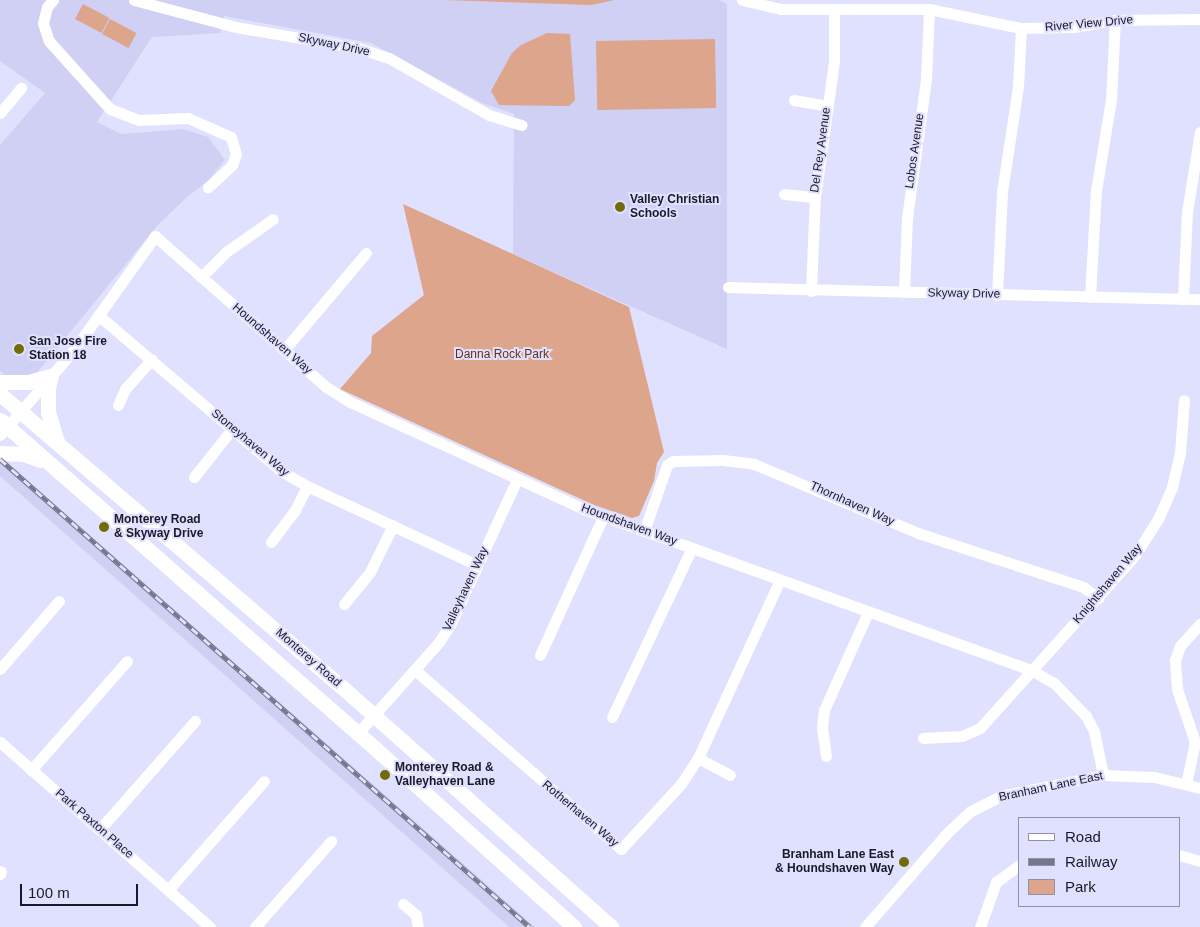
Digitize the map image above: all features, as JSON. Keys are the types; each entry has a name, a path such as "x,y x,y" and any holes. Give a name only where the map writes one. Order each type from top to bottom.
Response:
{"main road":[{"path":"0,382 28,382 52,376"},
{"path":"52,376 48,388 48,412 57,442"},
{"name":"Monterey Road","path":"0,394 374,716 611,927"},
{"name":"Monterey Road","path":"2,427 46,462 358,733 574,927"},
{"path":"0,453 23,454 46,462"}],"street":[{"path":"53,0 47,7 43,23 49,41 110,109 140,120 188,118 231,137 236,154 232,165 208,188"},
{"name":"Skyway Drive","path":"134,0 236,26 358,48 389,58 489,114 522,125"},
{"name":"River View Drive","path":"742,0 781,9 929,9 1021,28 1074,28 1115,20 1200,19"},
{"name":"Del Rey Avenue","path":"811,291 815,197 834,61 834,9"},
{"name":"Lobos Avenue","path":"904,292 907,218 926,79 929,9"},
{"path":"1090,297 1096,191 1111,98 1115,20"},
{"path":"997,295 1002,192 1018,86 1021,28"},
{"path":"0,112 21,88"},
{"path":"794,100 827,106"},
{"path":"1183,299 1187,212 1200,132"},
{"path":"784,194 815,197"},
{"path":"201,277 226,252 273,219"},
{"name":"Houndshaven Way","path":"98,315 155,236 336,394 603,517 1033,671 1054,683 1086,716 1094,731 1103,775"},
{"path":"284,350 366,254"},
{"name":"Skyway Drive","path":"728,286 811,291 1200,299"},
{"path":"2,427 20,412 52,376 98,315"},
{"name":"Stoneyhaven Way","path":"98,315 152,359 281,471 307,486 477,565"},
{"path":"118,405 126,389 152,359"},
{"name":"Knightshaven Way","path":"923,738 962,736 980,728 1033,671 1135,554 1158,519 1180,453 1184,400"},
{"path":"194,477 232,429"},
{"name":"Thornhaven Way","path":"644,531 667,466 673,461 723,460 754,464 918,533 1083,587 1098,598"},
{"name":"Valleyhaven Way","path":"358,733 415,670 450,625 517,479"},
{"path":"271,542 294,512 307,486"},
{"path":"540,655 603,517"},
{"path":"344,604 370,572 393,525"},
{"path":"612,717 692,548"},
{"name":"Rotherhaven Way","path":"415,670 621,849 681,784 698,758 780,580"},
{"path":"0,669 59,602"},
{"path":"826,756 822,728 824,710 868,612"},
{"path":"1186,784 1195,742 1177,689 1175,660 1180,646 1200,624"},
{"path":"31,770 127,661"},
{"path":"100,829 195,721"},
{"name":"Park Paxton Place","path":"0,742 168,890 197,923 210,927"},
{"path":"698,758 730,775"},
{"name":"Branham Lane East","path":"865,927 971,811 1000,796 1103,775 1154,777 1200,788"},
{"path":"168,890 264,781"},
{"path":"255,927 331,841"},
{"path":"1180,856 1200,861"},
{"path":"980,927 996,882 1018,866"},
{"path":"403,904 416,916 418,927"}],"shaded area":[{"name":"Valley Christian Schools","path":"0,0 719,0 727,4 727,349 513,254 514,114 482,103 371,43 224,16 220,33 152,37 97,122 121,134 183,129 208,137 225,160 208,181 188,196 157,226 22,391 0,371 0,145 45,93 0,61"},
{"path":"4,460 535,927 509,927 0,476 0,463"}],"green space":[{"path":"445,0 614,0 592,5"},
{"path":"83,4 109,18 102,33 75,19"},
{"path":"110,19 136,33 129,48 102,34"},
{"path":"547,33 570,34 575,100 569,106 499,105 491,91 512,53 521,45"},
{"path":"715,39 716,108 597,110 596,41"},
{"name":"Danna Rock Park","path":"403,204 629,307 664,452 657,463 654,481 639,516 632,518 594,505 340,389 371,353 372,336 424,295"}],"railway":[{"path":"0,459 530,927"}],"place":[{"name":"Valley Christian Schools","path":"620,207"},
{"name":"San Jose Fire Station 18","path":"19,349"},
{"name":"Monterey Road & Skyway Drive","path":"104,527"},
{"name":"Monterey Road & Valleyhaven Lane","path":"385,775"},
{"name":"Branham Lane East & Houndshaven Way","path":"904,862"}]}
